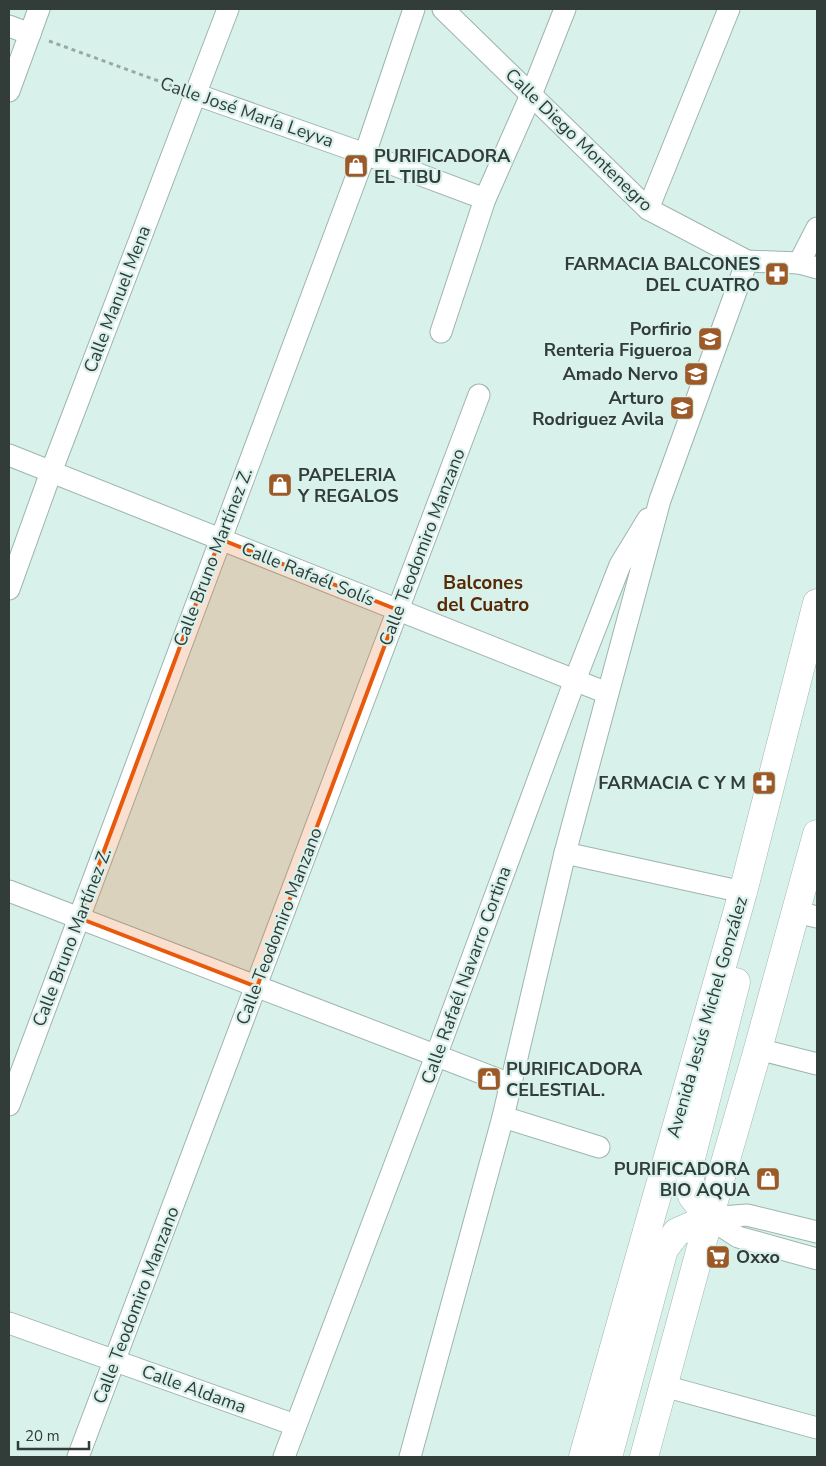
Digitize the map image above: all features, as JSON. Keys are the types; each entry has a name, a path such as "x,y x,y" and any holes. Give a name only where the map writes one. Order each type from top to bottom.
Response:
{"main road":[{"name":"Avenida Jesús Michel González","path":"583,1457 743,892 817,603"},
{"path":"644,1457 709,1218 758,1048 807,914 817,834"},
{"path":"709,1218 692,1196 689,1166 740,968 743,892"},
{"path":"608,1457 664,1249 677,1232 709,1218"}],"street":[{"path":"9,91 39,9"},
{"name":"Calle Manuel Mena","path":"9,589 51,472 228,9"},
{"name":"Calle Bruno Martínez Z.","path":"9,1105 365,154 414,9"},
{"name":"Calle Diego Montenegro","path":"443,9 648,210 747,261 808,265"},
{"path":"441,332 485,199 531,95 565,9"},
{"path":"648,210 729,9"},
{"path":"9,26 30,34"},
{"name":"Calle José María Leyva","path":"195,94 485,199"},
{"path":"808,265 817,228"},
{"name":"Calle Rafaél Navarro Cortina","path":"410,1457 503,1117 564,853 660,500 747,261"},
{"name":"Calle Teodomiro Manzano","path":"78,1457 479,395"},
{"name":"Calle Rafaél Solís","path":"9,455 607,693"},
{"name":"Calle Rafaél Navarro Cortina","path":"284,1457 436,1056 574,680 620,564 660,500"},
{"path":"564,853 743,892"},
{"path":"9,891 510,1084"},
{"path":"758,1048 817,1064"},
{"path":"503,1117 599,1147"},
{"path":"709,1218 747,1215 817,1232"},
{"path":"709,1218 738,1237 817,1259"},
{"name":"Calle Aldama","path":"9,1323 295,1425"},
{"path":"664,1386 817,1428"}],"path":[{"name":"Calle José María Leyva","path":"30,34 195,94"}],"highlighted area":[{"path":"220,539 398,610 257,987 79,918"}],"place":[{"name":"PURIFICADORA EL TIBU","path":"356,166"},
{"name":"FARMACIA BALCONES DEL CUATRO","path":"777,274"},
{"name":"Porfirio Renteria Figueroa","path":"710,339"},
{"name":"Amado Nervo","path":"696,374"},
{"name":"Arturo Rodriguez Avila","path":"682,408"},
{"name":"PAPELERIA Y REGALOS","path":"280,485"},
{"name":"FARMACIA C Y M","path":"764,783"},
{"name":"PURIFICADORA CELESTIAL.","path":"489,1079"},
{"name":"PURIFICADORA BIO AQUA","path":"768,1179"},
{"name":"Oxxo","path":"718,1257"}],"district":[{"name":"Balcones del Cuatro","path":"483,594"}]}
